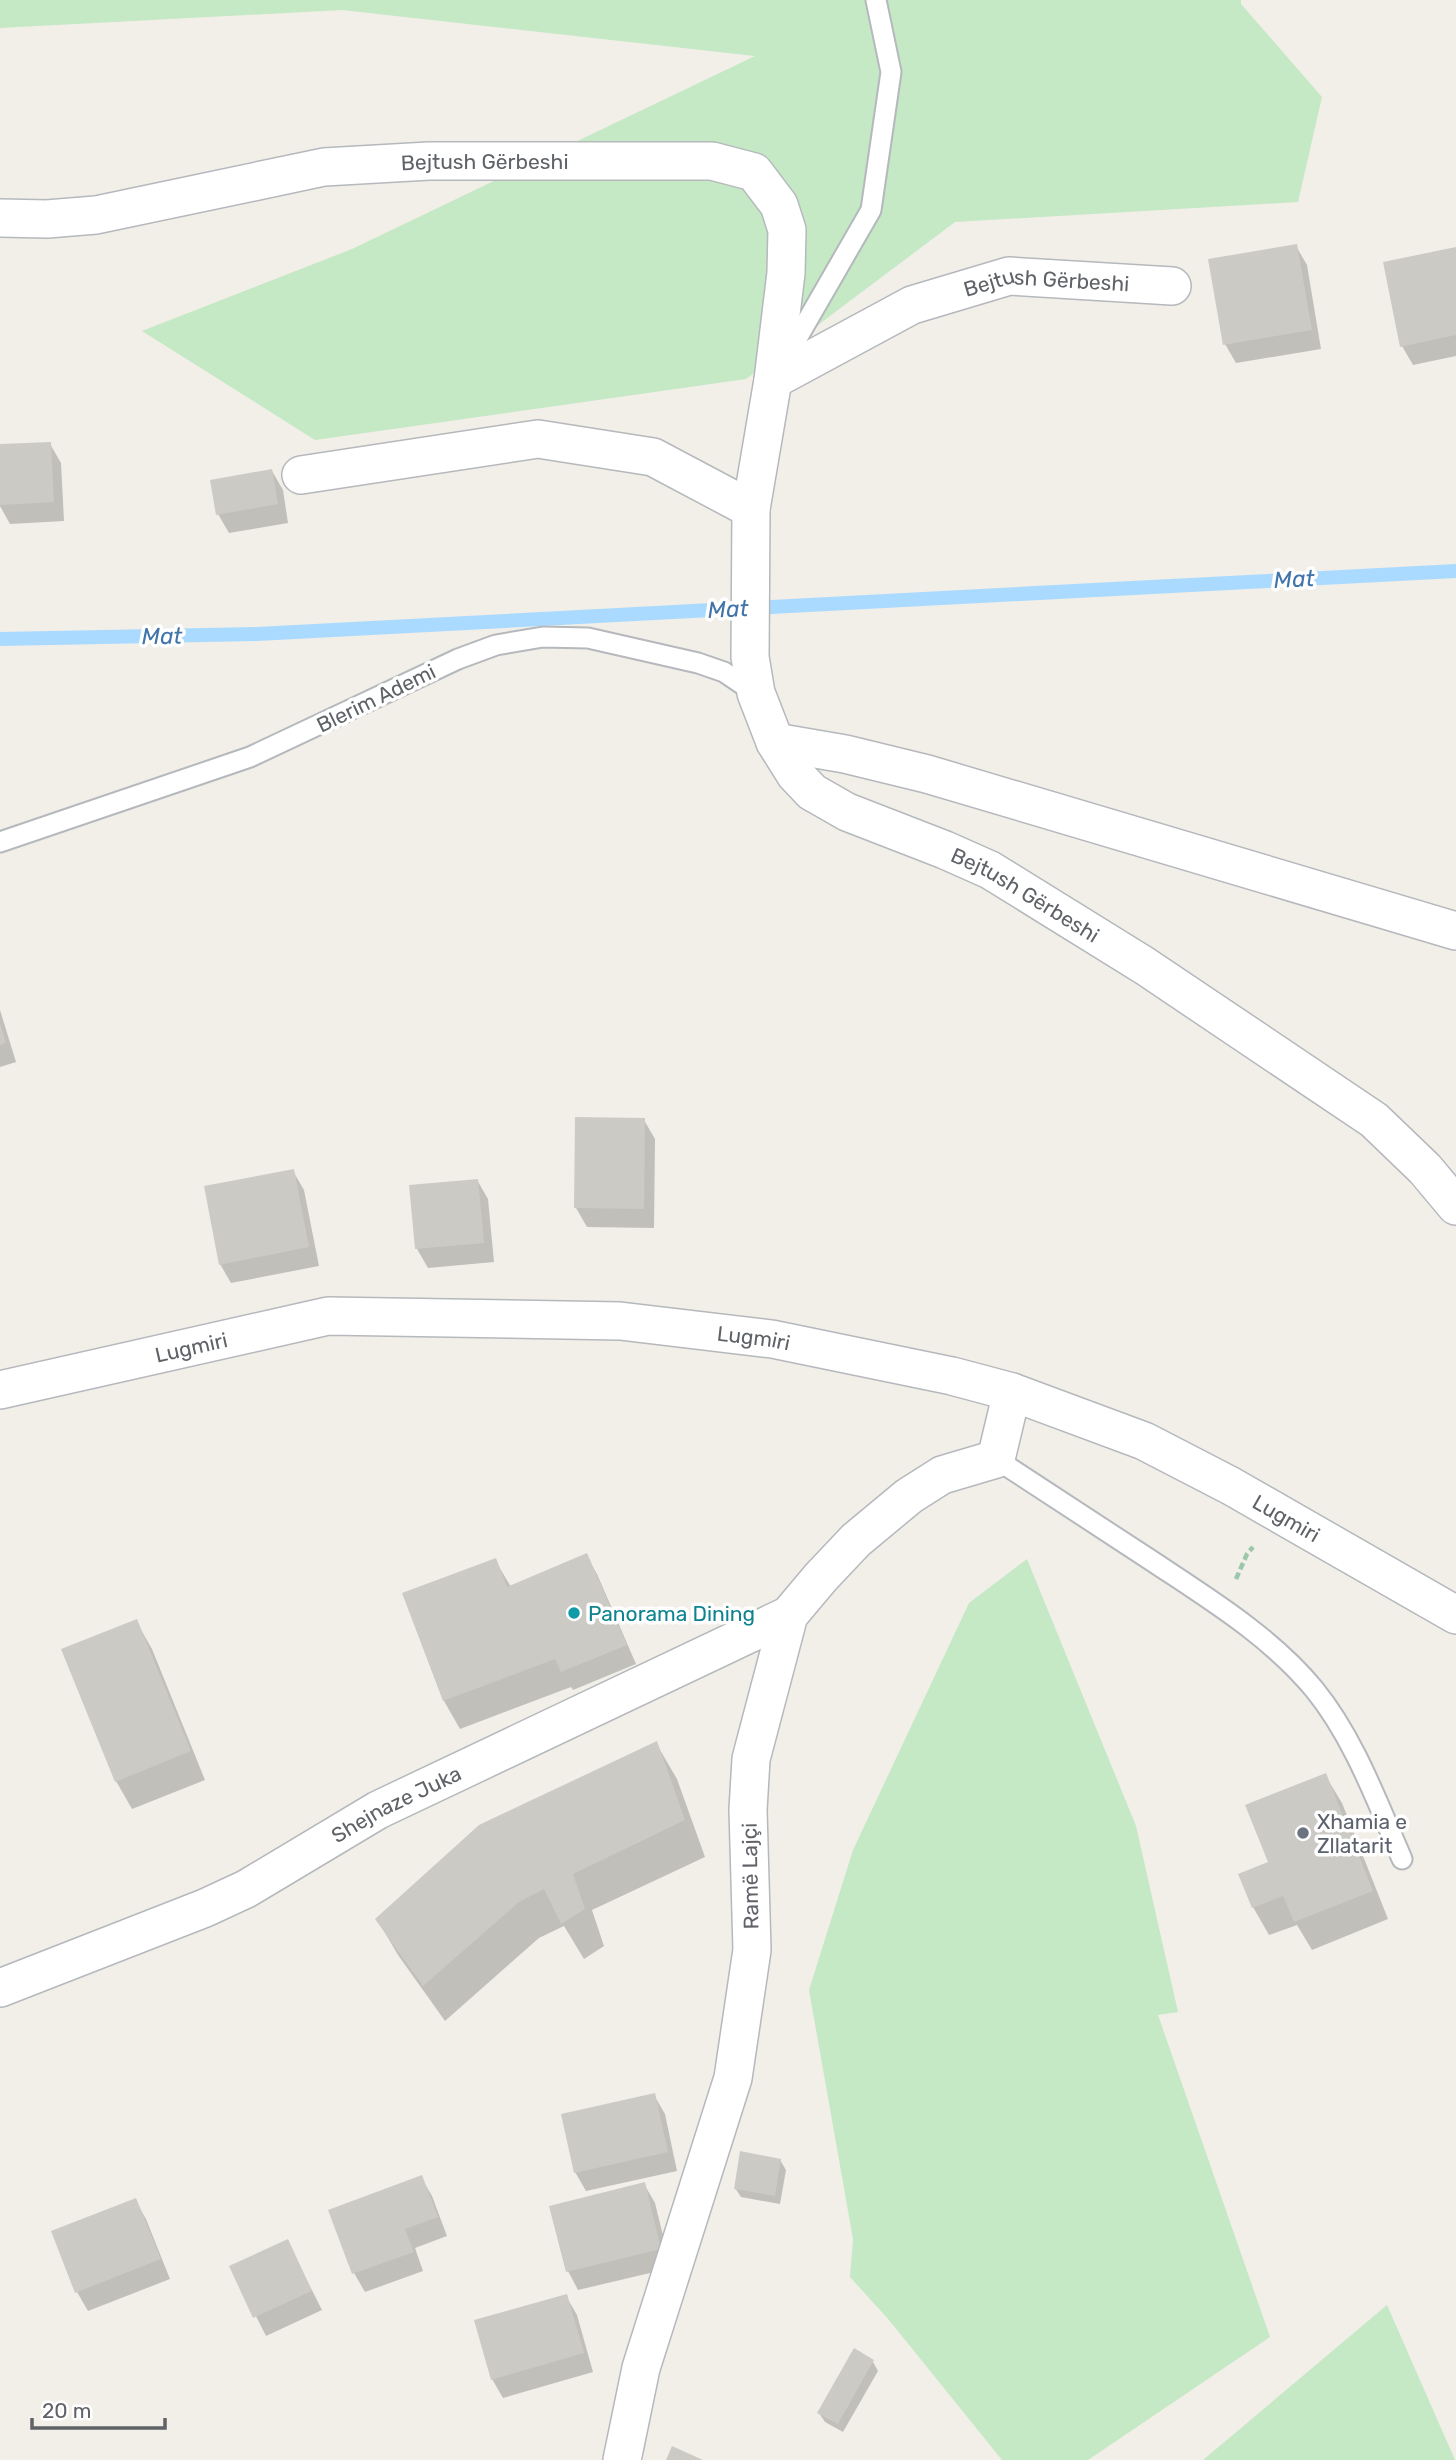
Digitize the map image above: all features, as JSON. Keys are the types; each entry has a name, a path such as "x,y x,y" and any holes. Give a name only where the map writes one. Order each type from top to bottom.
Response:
{"street":[{"name":"Bejtush Gërbeshi","path":"0,218 47,219 96,215 324,167 429,161 712,161 754,172 779,205 787,230 786,273 773,380 751,509 750,657 756,693 775,742 795,774 812,792 847,812 945,849 990,870 1145,966 1374,1120 1426,1169 1456,1206"},
{"name":"Bejtush Gërbeshi","path":"773,380 912,305 1009,276 1172,286"},
{"path":"301,475 538,439 653,457 751,509"},
{"path":"775,742 845,754 927,774 1456,931"},
{"name":"Lugmiri","path":"0,1390 328,1316 620,1321 772,1339 952,1376 1012,1392 1144,1441 1231,1486 1456,1615"},
{"path":"996,1460 1012,1392"},
{"name":"Ramë Lajçi","path":"622,2460 641,2368 733,2078 751,1950 748,1810 751,1759 789,1615 856,1540 909,1496 942,1475 996,1460"},
{"name":"Shejnaze Juka","path":"0,1988 205,1908 246,1889 379,1810 789,1615"}],"lane":[{"path":"773,380 872,210 891,72 876,0"},
{"name":"Blerim Ademi","path":"0,842 250,757 458,659 496,645 543,637 588,638 706,666 724,672 756,693"},
{"path":"996,1460 1224,1608 1291,1665 1321,1700 1352,1749 1402,1859"}],"path":[{"path":"1224,1608 1247,1554 1282,1516"}],"green space":[{"path":"0,0 1241,0 1241,4 1322,97 1298,202 955,222 746,379 315,440 142,331 352,249 755,56 342,10 0,28"},
{"path":"1027,1559 1136,1826 1178,2012 1158,2015 1270,2337 1088,2460 1002,2460 889,2320 850,2277 853,2239 809,1990 853,1850 969,1603"},
{"path":"1387,2305 1455,2460 1203,2460"}],"building":[{"path":"1297,244 1312,330 1223,345 1208,259"},
{"path":"1456,247 1456,335 1400,347 1383,262"},
{"path":"51,442 54,502 0,505 0,444"},
{"path":"272,469 278,504 216,515 210,480"},
{"path":"0,1023 6,1043 0,1045"},
{"path":"575,1117 645,1118 644,1209 574,1208"},
{"path":"294,1169 309,1247 219,1265 204,1186"},
{"path":"478,1179 484,1243 415,1249 409,1185"},
{"path":"587,1553 627,1645 561,1672 555,1659 443,1701 402,1593 496,1558 507,1587"},
{"path":"137,1619 191,1751 115,1782 61,1649"},
{"path":"657,1741 685,1820 573,1874 585,1909 561,1924 544,1889 519,1902 423,1986 375,1919 479,1825"},
{"name":"Xhamia e Zllatarit","path":"1326,1773 1373,1891 1294,1922 1283,1896 1252,1908 1238,1874 1268,1862 1245,1805"},
{"path":"655,2093 668,2152 574,2173 561,2114"},
{"path":"740,2151 781,2159 775,2196 734,2189"},
{"path":"422,2175 438,2217 405,2229 414,2252 352,2274 328,2210"},
{"path":"645,2182 661,2249 566,2272 549,2206"},
{"path":"136,2198 161,2259 75,2293 51,2231"},
{"path":"288,2239 312,2291 253,2318 229,2266"},
{"path":"567,2294 584,2353 491,2380 474,2320"},
{"path":"854,2348 874,2360 838,2424 817,2413"},
{"path":"672,2446 703,2460 666,2460"}],"waterway":[{"name":"Mat","path":"0,639 257,634 1456,571"}],"place":[{"name":"Panorama Dining","path":"574,1613"},
{"name":"Xhamia e Zllatarit","path":"1303,1833"}]}
